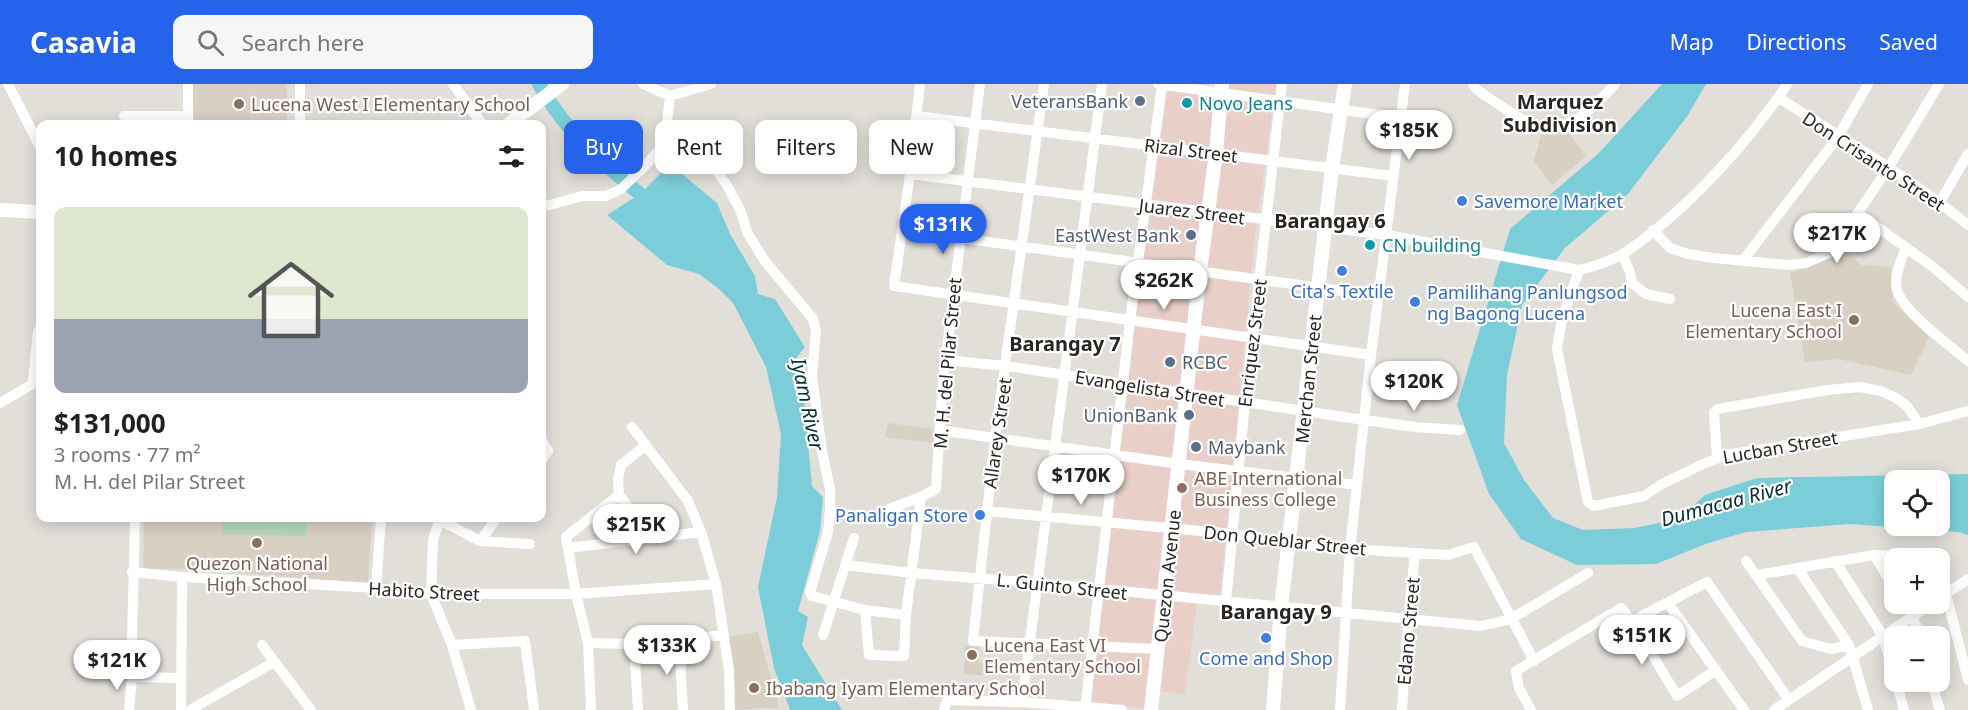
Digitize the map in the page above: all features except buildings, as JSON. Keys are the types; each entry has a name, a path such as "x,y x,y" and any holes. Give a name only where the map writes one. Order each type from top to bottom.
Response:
{"main road":[{"name":"Merchan Street","path":"1273,710 1281,608 1318,286 1345,84"},
{"path":"514,120 561,85"},
{"name":"Quezon Avenue","path":"1151,710 1222,89"},
{"path":"0,210 36,212"}],"street":[{"path":"8,84 36,139"},
{"path":"124,116 188,120 188,84"},
{"path":"300,84 300,120"},
{"path":"453,84 479,120"},
{"path":"643,84 670,96 711,84"},
{"path":"917,120 920,84"},
{"name":"M. H. del Pilar Street","path":"865,610 869,655 904,656 906,615 921,497 936,489 939,430 952,294 980,84"},
{"name":"Allarey Street","path":"1029,643 973,640 995,438 1044,84"},
{"path":"1022,702 1038,583 1044,517 1102,84"},
{"path":"1085,709 1130,320 1155,145 1160,84 1222,89 1280,102 1401,118"},
{"name":"Enriquez Street","path":"1226,602 1245,402 1282,84"},
{"path":"1340,710 1350,549 1371,355 1405,84"},
{"path":"1473,84 1476,89 1526,123 1538,128 1554,128 1569,123 1599,102 1614,84"},
{"path":"1579,270 1598,265 1622,254 1695,195 1723,168 1779,98 1787,84"},
{"path":"1744,260 1839,136 1868,84"},
{"path":"1653,230 1670,248 1688,254 1788,265 1806,263 1831,252 1889,167 1939,84"},
{"path":"667,120 670,96"},
{"name":"Don Crisanto Street","path":"1779,98 1889,167 1940,202 1968,225"},
{"name":"Rizal Street","path":"917,116 1393,176"},
{"path":"546,206 582,196 606,196 621,189 655,154"},
{"path":"1940,202 1968,154"},
{"path":"719,174 741,212 747,232 764,260 813,319 816,331 812,376 822,451 830,489 830,510 828,532 810,592 812,596 865,610 906,615"},
{"path":"910,174 894,286 1371,355"},
{"name":"Juarez Street","path":"910,174 1387,235 1579,270"},
{"path":"1858,213 1968,297"},
{"path":"902,230 1379,296"},
{"path":"1906,248 1897,270 1895,286 1899,297 1907,308 1968,361"},
{"path":"1622,254 1632,283 1646,294 1670,299"},
{"name":"Lucban Street","path":"1579,270 1562,319 1557,349 1588,502 1594,506 1644,496 1660,485 1726,455 1919,424 1968,411"},
{"path":"0,403 31,385 36,351"},
{"name":"Evangelista Street","path":"946,360 1006,366 1415,427 1461,430"},
{"path":"1717,458 1714,412 1718,409 1827,390 1860,387 1881,392 1896,398 1907,406 1919,424"},
{"path":"632,427 688,501 701,532 716,584 729,670 730,710"},
{"path":"939,430 1179,464 1357,485"},
{"path":"646,445 621,465 618,479 619,495 653,539"},
{"path":"567,543 619,495"},
{"path":"889,509 921,497"},
{"name":"Don Queblar Street","path":"987,511 1233,534 1289,544 1350,549 1448,555 1474,547 1511,619"},
{"path":"132,641 135,522"},
{"path":"376,588 381,522"},
{"path":"438,522 433,540 431,594 452,645 471,710"},
{"path":"446,522 480,541 530,544"},
{"path":"480,541 494,522"},
{"path":"567,543 653,539 701,532"},
{"path":"824,635 854,538"},
{"path":"567,543 588,643 591,710"},
{"name":"Edano Street","path":"1402,710 1415,553"},
{"path":"1874,555 1884,571"},
{"path":"1756,575 1835,561 1884,555"},
{"path":"1746,561 1802,641 1831,649 1849,645"},
{"path":"1835,561 1884,640"},
{"name":"L. Guinto Street","path":"846,565 1482,626 1511,619 1588,573"},
{"path":"1798,569 1849,645 1868,710"},
{"name":"Habito Street","path":"132,572 182,578 376,588 431,594 576,594 716,584"},
{"path":"181,710 182,578"},
{"path":"1950,591 1968,579"},
{"path":"1632,621 1707,582 1789,700"},
{"path":"1668,603 1744,710"},
{"path":"1531,710 1519,688 1516,671 1621,608 1632,621 1677,696 1716,670"},
{"path":"1774,710 1916,614"},
{"path":"1948,614 1968,680"},
{"path":"1913,616 1916,626"},
{"path":"1511,619 1534,661"},
{"path":"588,643 634,644 724,635"},
{"path":"679,640 683,710"},
{"path":"452,645 525,641 534,710"},
{"path":"1029,643 1158,650"},
{"path":"634,644 638,710"},
{"path":"262,645 311,710"},
{"path":"189,710 274,662"},
{"path":"129,710 132,677 181,678"},
{"path":"1899,692 1904,710"},
{"path":"1934,692 1940,710"},
{"path":"944,710 947,699 1122,710"}],"shaded area":[{"name":"Lucena West I Elementary School","path":"191,84 287,84 287,120 190,120"},
{"path":"1225,84 1276,84 1255,235 1220,596 1198,594 1185,694 1158,691 1156,710 1090,701 1148,221 1168,90 1223,98"},
{"path":"1567,130 1586,156 1552,185 1534,161 1541,135"},
{"name":"Lucena East I Elementary School","path":"1844,250 1861,265 1891,267 1893,302 1929,337 1911,375 1838,359 1805,362 1790,273"},
{"path":"888,423 935,429 934,443 885,437"},
{"name":"Quezon National High School","path":"144,522 372,522 368,583 188,569 143,569"},
{"name":"Ibabang Iyam Elementary School","path":"758,632 779,707 735,710 728,637"},
{"name":"Lucena East VI Elementary School","path":"965,645 979,646 979,663 994,664 994,676 964,674"}],"green space":[{"path":"223,522 307,522 306,536 222,534"}],"water":[{"name":"Dumacaa River","path":"1662,84 1706,84 1688,115 1628,194 1565,248 1522,305 1507,375 1504,443 1524,480 1553,518 1583,530 1634,528 1679,519 1705,495 1757,478 1884,476 1884,526 1850,524 1746,532 1708,543 1656,564 1577,565 1521,539 1489,494 1457,405 1510,229 1599,153"},
{"path":"660,174 682,174 717,203 730,234 755,276 758,294 775,299 805,347 793,362 803,390 812,486 823,497 820,531 798,611 808,617 802,645 842,710 790,710 774,668 758,587 777,497 781,434 766,367 733,303 719,289 699,274 667,265 607,215 640,194"},
{"path":"1950,474 1968,474 1968,535 1950,531"}],"waterway":[{"name":"Iyam River","path":"539,84 562,119 591,151 655,206"}],"place":[{"name":"VeteransBank","path":"1140,101"},
{"name":"Novo Jeans","path":"1187,103"},
{"name":"Lucena West I Elementary School","path":"239,104"},
{"name":"Savemore Market","path":"1462,201"},
{"name":"EastWest Bank","path":"1191,235"},
{"name":"CN building","path":"1370,245"},
{"name":"Cita's Textile","path":"1342,271"},
{"name":"Pamilihang Panlungsod ng Bagong Lucena","path":"1415,302"},
{"name":"Lucena East I Elementary School","path":"1854,320"},
{"name":"RCBC","path":"1170,362"},
{"name":"UnionBank","path":"1189,415"},
{"name":"Maybank","path":"1196,447"},
{"name":"ABE International Business College","path":"1182,488"},
{"name":"Panaligan Store","path":"980,515"},
{"name":"Quezon National High School","path":"257,543"},
{"name":"Come and Shop","path":"1266,638"},
{"name":"Lucena East VI Elementary School","path":"972,655"},
{"name":"Ibabang Iyam Elementary School","path":"754,688"}],"district":[{"name":"Marquez Subdivision","path":"1560,112"},
{"name":"Barangay 6","path":"1330,220"},
{"name":"Barangay 7","path":"1065,343"},
{"name":"Barangay 9","path":"1276,611"}]}
